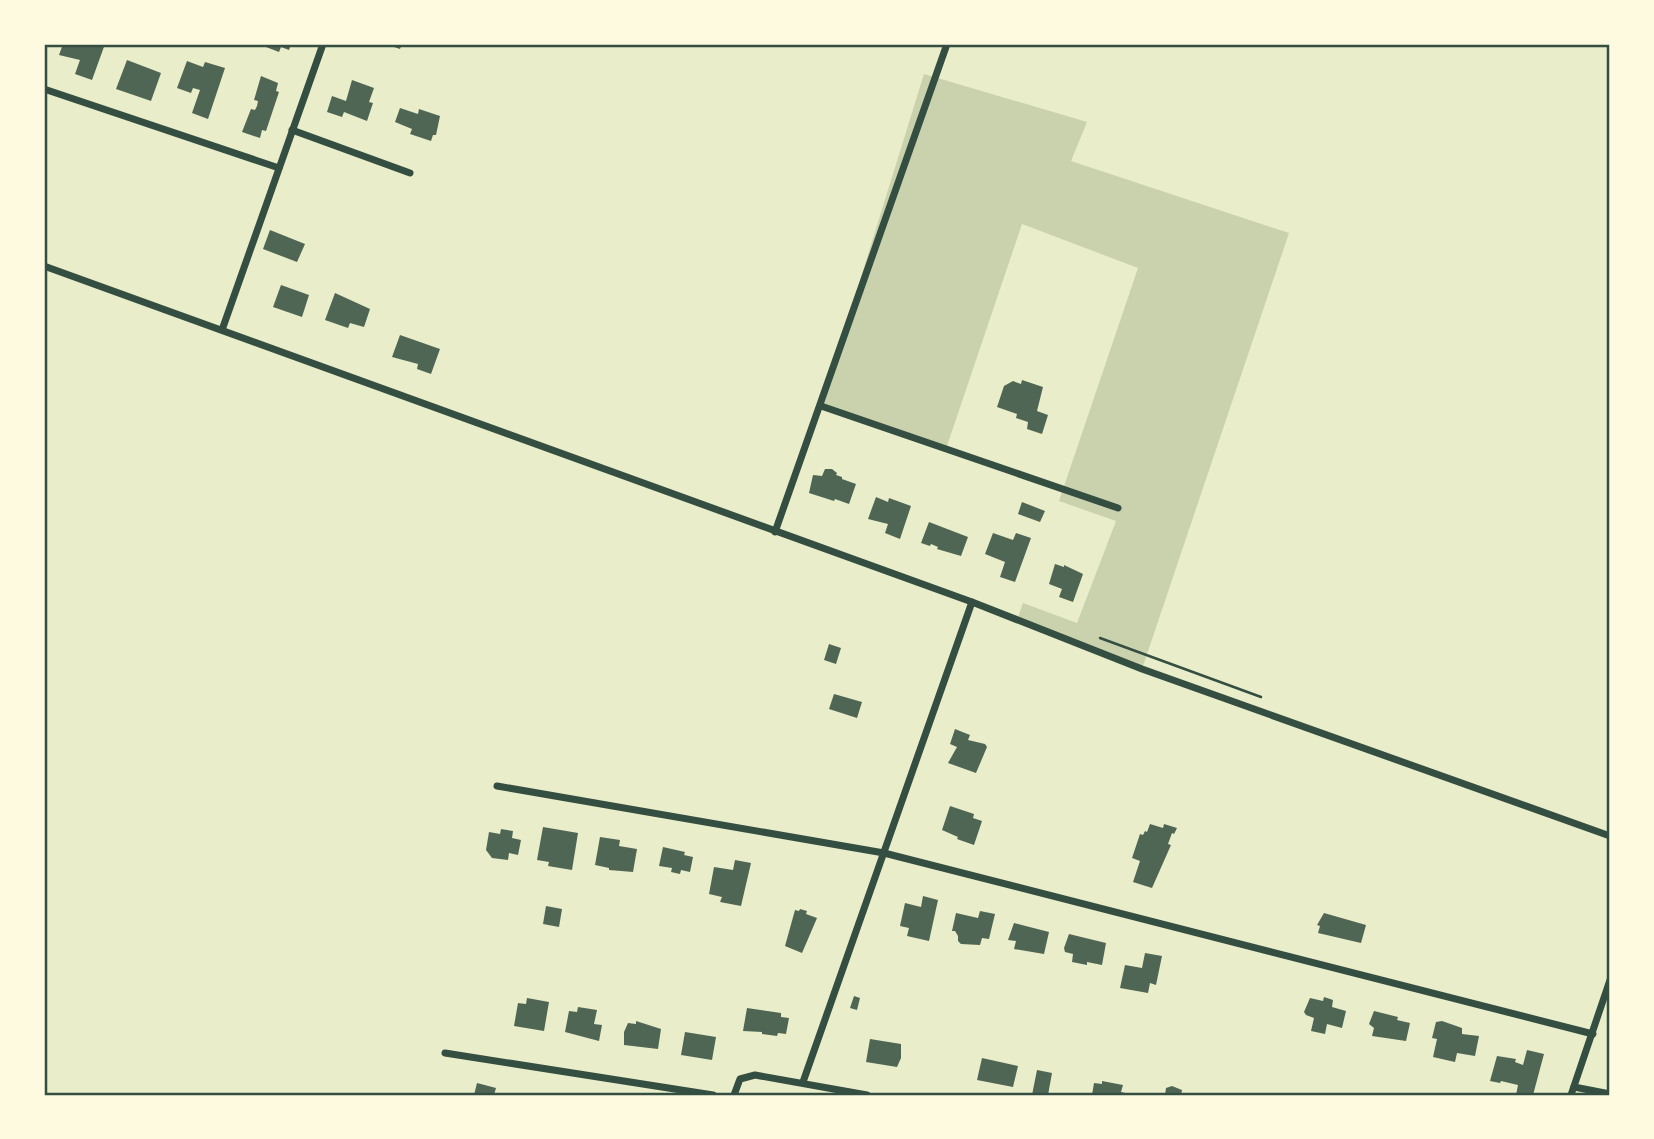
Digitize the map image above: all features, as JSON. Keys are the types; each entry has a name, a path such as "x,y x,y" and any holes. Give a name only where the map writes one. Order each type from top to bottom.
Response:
{"street":[{"path":"222,330 323,44"},
{"path":"775,532 947,44"},
{"path":"44,89 279,168"},
{"path":"292,131 410,173"},
{"path":"44,266 972,602 1142,669 1610,835"},
{"path":"821,406 1118,508"},
{"path":"803,1082 972,602"},
{"path":"497,786 884,853 1593,1034"},
{"path":"1610,981 1572,1091 1610,1094"},
{"path":"445,1053 713,1095"},
{"path":"734,1095 740,1079 755,1075 867,1095"}],"green space":[{"path":"924,74 1087,122 1071,161 1289,233 1142,669 1017,620 1023,603 1077,623 1116,521 1059,501 1138,268 1022,224 946,449 821,406"}],"building":[{"path":"63,44 105,44 92,80 75,74 80,60 59,55"},
{"path":"268,44 291,44 289,50 281,47 279,52 266,47"},
{"path":"385,44 402,44 400,49"},
{"path":"127,60 161,73 151,101 116,89"},
{"path":"187,61 203,67 205,62 225,68 208,119 192,113 200,90 193,88 191,93 177,88"},
{"path":"261,76 278,83 276,91 279,92 266,131 262,130 260,138 242,132 251,109 255,110 257,106 258,101 254,100"},
{"path":"352,80 374,88 369,102 373,103 367,121 344,112 342,117 327,112 332,96 346,101"},
{"path":"400,108 418,114 419,109 440,116 436,135 433,135 431,141 410,134 412,129 395,122"},
{"path":"270,230 305,244 297,262 263,249"},
{"path":"281,285 309,295 302,317 273,307"},
{"path":"335,293 370,309 364,327 350,323 348,328 325,320"},
{"path":"400,335 440,349 431,374 417,369 418,364 392,357"},
{"path":"1022,380 1043,387 1037,411 1048,415 1042,434 1027,429 1028,422 1016,418 1017,414 997,407 1004,386 1013,381 1021,384"},
{"path":"825,469 832,469 842,479 856,484 849,504 809,493 813,475 822,476"},
{"path":"876,497 888,502 889,498 911,506 900,539 885,533 888,524 868,519"},
{"path":"1022,502 1045,511 1040,522 1018,514"},
{"path":"929,522 968,537 961,556 937,549 938,547 931,544 921,543"},
{"path":"993,533 1013,540 1016,533 1031,538 1015,582 1000,577 1005,562 985,554"},
{"path":"1055,564 1083,574 1073,602 1059,597 1062,589 1049,584"},
{"path":"829,644 841,648 836,664 824,660"},
{"path":"834,694 862,702 857,718 829,709"},
{"path":"955,729 970,735 968,740 985,744 987,747 976,773 948,763 957,747 950,744"},
{"path":"950,806 974,814 973,818 982,821 974,845 942,830"},
{"path":"1150,824 1177,828 1174,834 1172,833 1168,844 1171,845 1152,888 1133,882 1140,861 1132,858 1140,834 1147,832"},
{"path":"543,827 578,833 572,870 548,866 549,862 537,860"},
{"path":"501,829 513,831 512,838 521,840 518,855 509,853 508,860 492,858 486,850 489,832 500,834"},
{"path":"600,837 620,840 619,846 637,849 633,872 609,870 595,865"},
{"path":"663,847 685,852 684,855 693,857 690,872 681,870 680,874 671,872 672,868 659,866"},
{"path":"735,860 751,863 741,906 720,902 722,897 709,894 714,867 733,870"},
{"path":"923,896 938,900 929,941 907,936 909,928 900,926 905,903 921,907"},
{"path":"546,906 562,909 559,927 543,924"},
{"path":"800,909 817,918 802,953 785,946 795,910"},
{"path":"980,911 995,914 989,939 982,938 980,945 961,944 955,931 952,931 956,913 978,918"},
{"path":"1324,913 1366,925 1361,943 1318,933 1320,926 1317,925"},
{"path":"1014,923 1049,932 1044,954 1014,949 1016,941 1008,940"},
{"path":"1069,934 1106,943 1102,965 1072,962 1073,954 1065,952 1064,948"},
{"path":"1145,953 1162,956 1156,985 1150,983 1148,993 1120,988 1125,965 1142,968"},
{"path":"854,996 860,998 857,1010 850,1008"},
{"path":"1324,997 1333,1000 1332,1007 1346,1011 1342,1028 1327,1024 1325,1034 1311,1031 1314,1018 1304,1012 1310,998 1323,1001"},
{"path":"527,998 549,1002 544,1031 514,1026 518,1003 526,1004"},
{"path":"578,1007 597,1010 594,1024 602,1025 599,1041 565,1032 569,1011 577,1012"},
{"path":"747,1008 781,1013 781,1017 789,1018 786,1034 778,1033 777,1036 743,1031"},
{"path":"1374,1011 1410,1023 1406,1041 1372,1036 1374,1028 1369,1024"},
{"path":"636,1021 661,1029 658,1049 624,1045 624,1032 628,1023 636,1024"},
{"path":"1442,1021 1462,1028 1462,1034 1479,1036 1475,1056 1457,1053 1455,1062 1433,1057 1437,1039 1432,1038 1436,1022"},
{"path":"685,1032 716,1037 712,1060 681,1055"},
{"path":"870,1039 901,1044 901,1058 897,1067 866,1062"},
{"path":"1527,1050 1544,1054 1533,1095 1516,1095 1518,1085 1490,1081 1497,1056 1516,1059 1515,1062 1523,1065"},
{"path":"982,1058 1018,1066 1013,1087 977,1080"},
{"path":"1037,1070 1052,1073 1048,1095 1032,1095"},
{"path":"1102,1081 1123,1085 1121,1092 1125,1093 1124,1095 1092,1095 1094,1083 1102,1084"},
{"path":"477,1083 496,1088 494,1095 474,1095"},
{"path":"1172,1086 1182,1090 1181,1095 1165,1095 1166,1088"}]}
